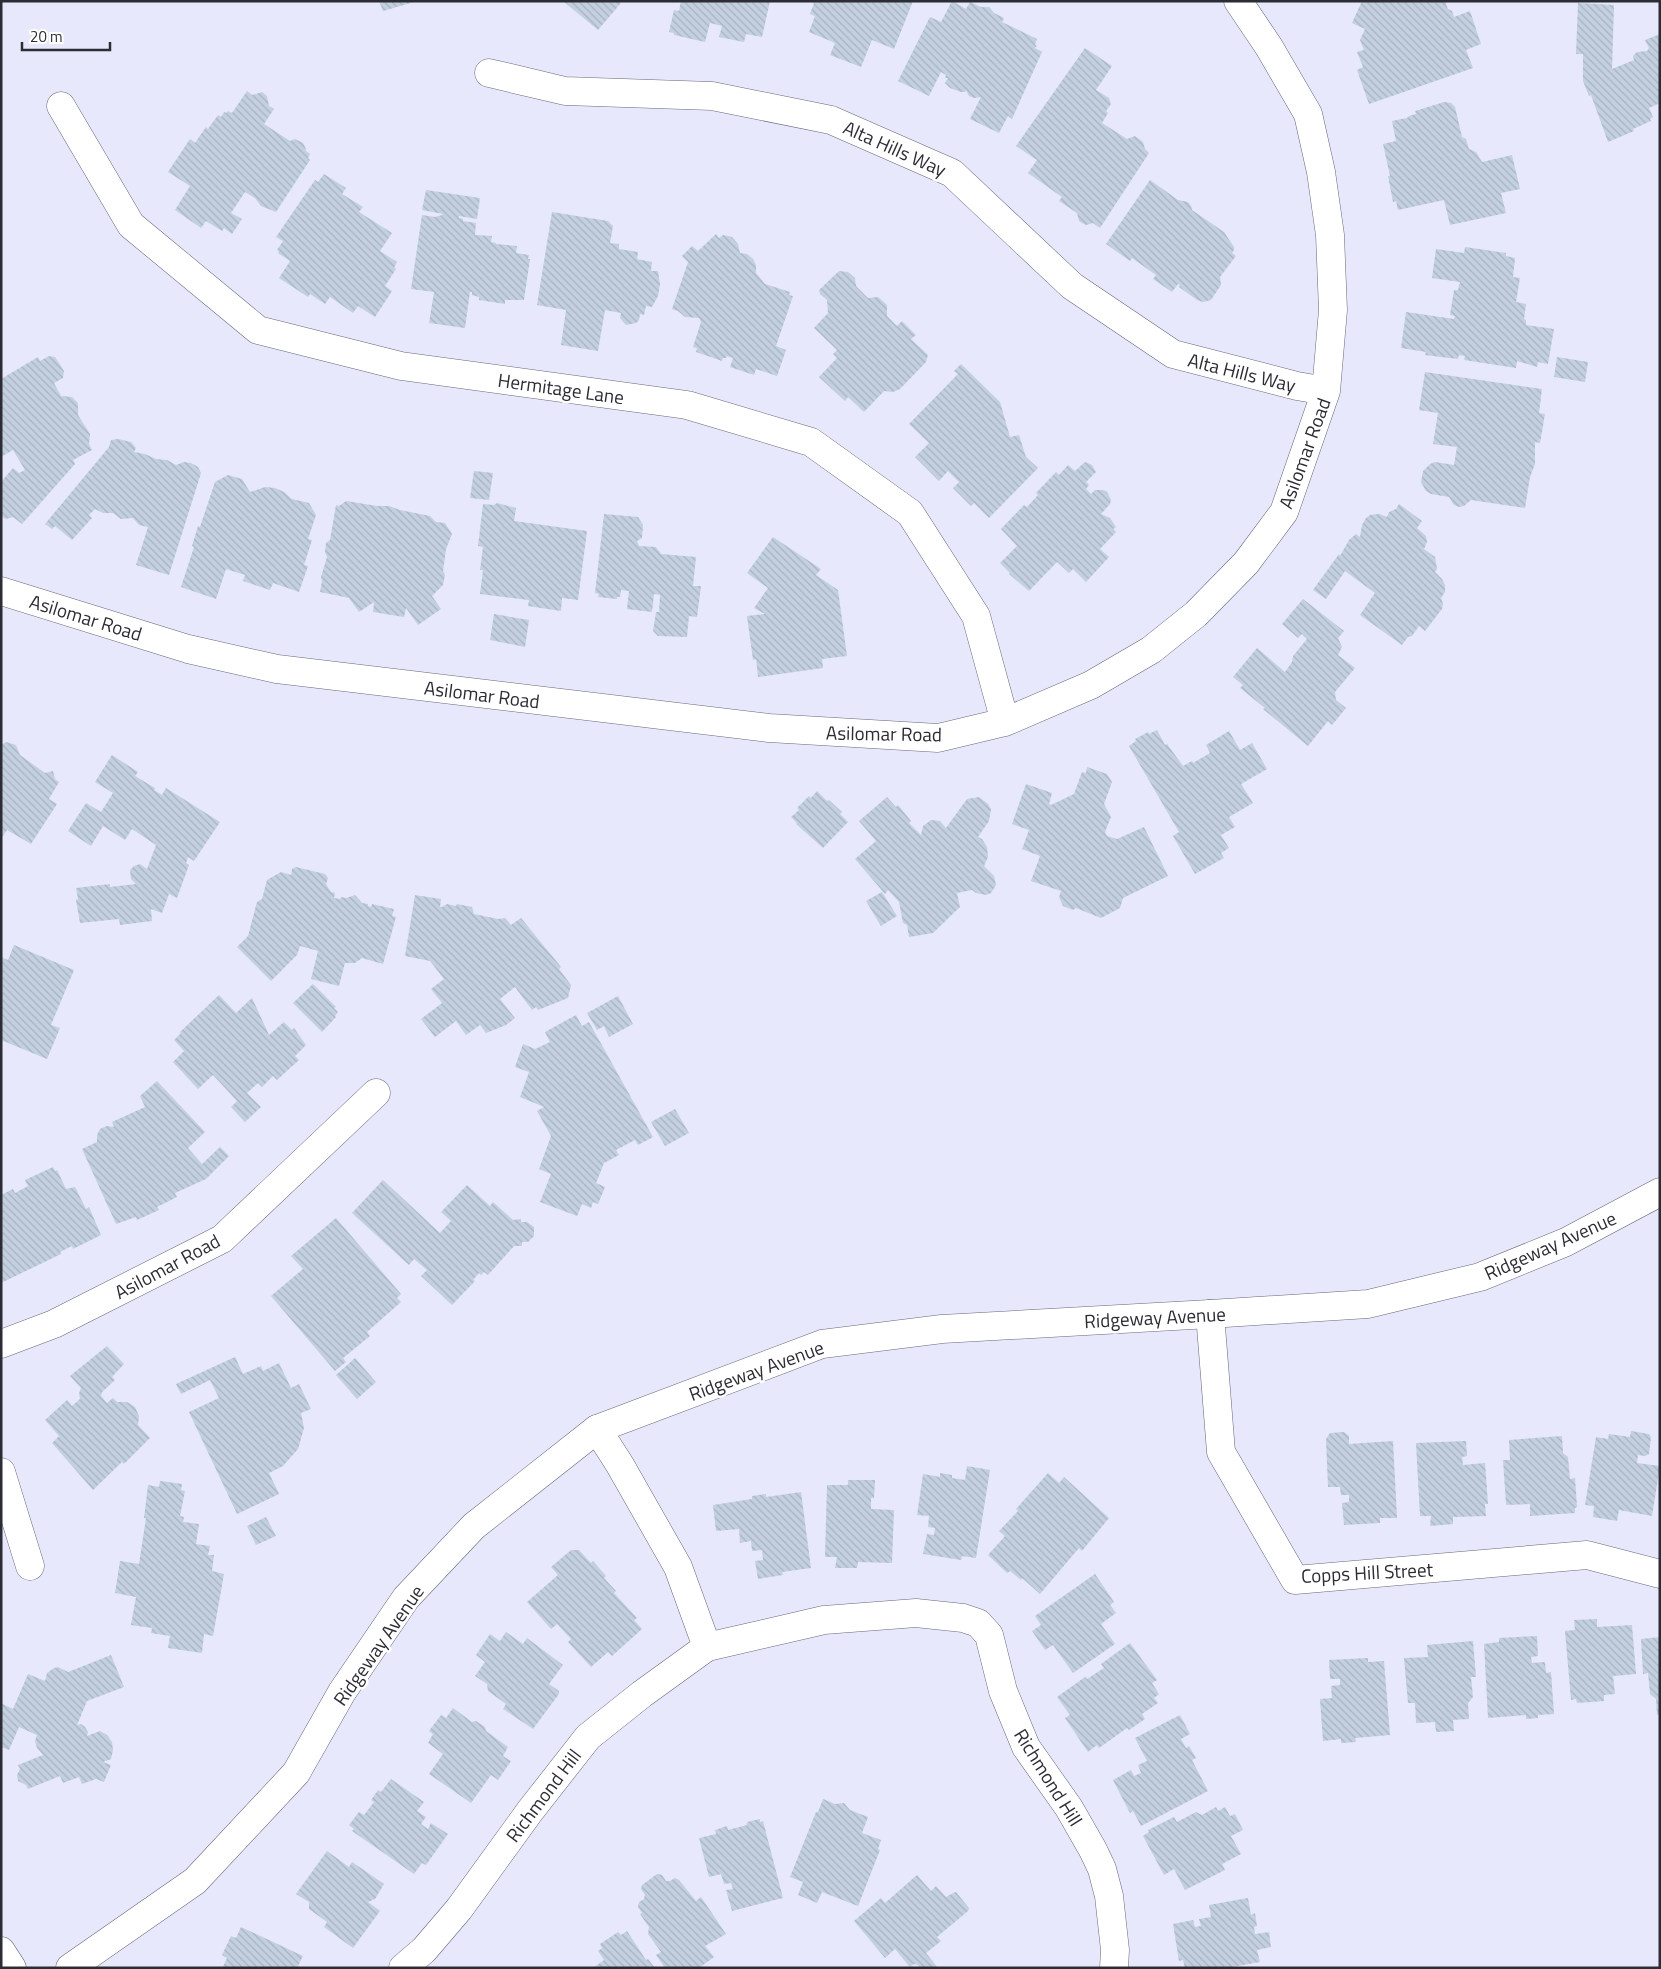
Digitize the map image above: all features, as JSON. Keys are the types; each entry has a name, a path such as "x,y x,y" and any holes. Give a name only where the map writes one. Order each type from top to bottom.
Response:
{"street":[{"name":"Asilomar Road","path":"1,591 188,649 277,669 553,703 806,730 938,738 1006,722 1091,685 1151,650 1196,614 1246,563 1284,512 1326,391 1333,310 1330,235 1321,172 1308,114 1270,47 1238,1"},
{"name":"Alta Hills Way","path":"489,73 565,91 712,96 831,120 952,173 1072,286 1173,354 1297,386 1326,391"},
{"name":"Hermitage Lane","path":"61,106 131,225 258,330 401,366 687,406 811,442 910,513 976,616 1006,722"},
{"name":"Asilomar Road","path":"1,1344 54,1324 222,1239 376,1094"},
{"name":"Ridgeway Avenue","path":"70,1968 195,1881 296,1773 342,1692 406,1598 474,1526 597,1429 822,1344 942,1329 1368,1304 1480,1277 1566,1242 1659,1193"},
{"name":"Copps Hill Street","path":"1210,1314 1221,1452 1295,1580 1587,1555 1660,1574"},
{"path":"597,1429 620,1464 678,1567 707,1647"},
{"path":"1,1472 30,1566"},
{"name":"Richmond Hill","path":"402,1968 424,1950 458,1909 530,1811 588,1738 642,1694 707,1647 824,1620 916,1613 963,1618 978,1623 989,1635 1003,1691 1026,1747 1069,1808 1102,1870 1109,1896 1115,1950 1114,1968"},
{"path":"1,1951 12,1968"}],"building":[{"path":"379,1 414,1 414,2 383,11"},
{"path":"563,1 618,1 621,3 598,30"},
{"path":"681,1 770,1 762,37 746,34 744,42 719,37 722,26 710,23 705,42 674,35 674,33 669,32 674,10 679,11"},
{"path":"809,1 913,1 894,49 872,40 861,67 830,55 835,43 809,32 815,16 810,14 814,3"},
{"path":"952,1 966,9 970,2 981,7 989,7 994,13 1004,18 1002,22 1037,39 1035,45 1037,46 1035,48 1042,52 1012,119 1008,116 999,133 970,119 981,97 974,98 969,96 966,90 961,92 950,88 945,83 948,78 945,78 946,75 941,72 929,96 898,81 930,17 941,22"},
{"path":"1362,1 1447,1 1448,9 1452,11 1454,17 1470,11 1481,44 1466,50 1473,68 1369,104 1357,70 1363,67 1357,52 1364,50 1360,40 1365,29 1352,23"},
{"path":"1578,3 1614,5 1612,69 1634,60 1633,56 1637,52 1647,51 1649,48 1645,40 1660,34 1660,103 1649,108 1653,117 1650,119 1651,121 1633,129 1634,131 1608,142 1591,95 1589,96 1583,81 1583,54 1576,54"},
{"path":"1085,48 1112,66 1096,90 1109,98 1111,104 1106,111 1108,113 1102,123 1127,139 1135,136 1143,142 1145,149 1149,153 1100,228 1093,223 1086,225 1079,221 1077,213 1059,201 1062,197 1028,173 1037,160 1016,146"},
{"path":"247,91 252,95 262,92 267,96 269,106 274,109 264,124 290,141 295,139 303,143 305,150 310,154 308,158 310,160 276,212 261,206 255,198 245,192 231,213 242,219 232,234 224,228 222,231 206,221 201,228 175,210 190,186 168,172 190,139 195,143 206,127 208,129 218,115 221,117 224,112 228,111 232,113"},
{"path":"1444,102 1451,103 1455,107 1462,137 1466,139 1469,149 1476,152 1482,162 1512,155 1520,189 1501,193 1506,213 1450,225 1444,200 1398,210 1396,201 1393,202 1383,144 1396,141 1392,121 1407,118 1416,114 1415,111"},
{"path":"324,174 346,188 342,194 363,207 359,212 392,233 380,251 397,262 394,268 396,269 385,286 392,291 375,317 358,306 353,313 330,297 325,304 310,294 308,297 279,278 290,261 278,253 279,251 277,250 283,241 276,237 315,180 318,182"},
{"path":"1150,180 1178,200 1188,202 1192,210 1224,232 1234,247 1232,253 1236,256 1220,277 1221,285 1211,300 1203,302 1197,300 1179,287 1180,285 1178,284 1172,292 1153,279 1156,275 1132,258 1130,261 1106,244"},
{"path":"426,190 480,198 477,219 459,216 459,218 463,219 463,221 476,223 475,235 492,236 491,242 517,246 516,253 529,255 524,300 505,300 505,304 479,300 479,297 472,295 472,292 470,292 465,328 429,323 434,292 411,289 422,215 435,217 443,214 422,210"},
{"path":"552,212 608,221 613,226 610,243 619,244 619,249 638,252 637,259 652,262 651,271 658,271 660,284 658,296 652,307 646,306 644,315 640,314 639,320 636,323 626,325 620,318 621,313 605,310 598,351 561,345 566,310 537,305"},
{"path":"716,234 719,238 723,235 732,237 738,244 740,253 747,254 753,259 756,265 756,273 765,284 790,292 789,295 793,296 776,346 786,350 777,376 756,369 754,375 730,367 733,358 727,356 722,361 696,352 697,348 693,347 701,322 699,318 685,317 672,309 688,262 682,256 692,246 698,251"},
{"path":"1465,247 1506,253 1506,256 1515,258 1513,277 1520,278 1516,302 1526,304 1524,319 1526,320 1526,325 1554,329 1548,364 1538,362 1537,367 1517,361 1516,368 1464,360 1465,356 1459,355 1458,359 1425,355 1426,352 1401,348 1406,312 1454,319 1455,316 1450,315 1454,290 1458,290 1460,282 1432,278 1436,249 1464,253"},
{"path":"839,271 848,272 855,278 856,286 868,298 878,297 887,305 887,316 897,326 902,321 916,335 911,339 928,355 926,362 900,389 893,392 884,391 864,412 848,397 845,401 819,377 837,358 833,354 837,350 814,328 828,313 827,300 820,294 819,290"},
{"path":"49,356 55,357 64,371 63,378 54,383 61,396 72,397 78,403 78,415 90,434 89,444 92,450 73,460 75,464 22,524 13,517 6,519 1,516 1,482 13,468 19,473 25,470 13,450 1,457 1,379 38,357 40,361"},
{"path":"1557,357 1588,362 1585,382 1554,377"},
{"path":"961,364 1000,402 1010,437 1019,435 1026,457 1038,468 989,518 974,503 971,506 953,488 959,482 948,471 939,481 915,457 929,443 909,424 958,374 954,371"},
{"path":"1425,372 1542,389 1539,413 1545,414 1540,443 1535,442 1535,464 1530,477 1525,508 1471,500 1464,506 1459,507 1454,505 1449,497 1431,494 1426,491 1421,482 1423,471 1435,462 1454,465 1457,447 1433,444 1438,413 1419,410"},
{"path":"118,439 131,442 136,448 134,452 156,459 167,460 176,465 184,462 191,463 198,467 201,473 169,575 136,565 148,527 139,525 133,518 121,519 113,513 103,513 95,509 89,515 92,518 72,540 55,526 52,529 45,524 109,447 111,440"},
{"path":"1085,462 1092,465 1096,472 1086,482 1089,485 1086,489 1091,494 1095,490 1103,490 1107,492 1111,500 1110,504 1101,514 1110,518 1116,527 1113,529 1116,532 1100,549 1109,557 1086,582 1073,569 1069,573 1057,562 1029,591 1009,574 1000,563 1017,546 1001,529 1024,505 1027,507 1038,495 1036,493 1056,472 1059,475 1068,465 1075,471"},
{"path":"474,471 493,473 489,500 470,498"},
{"path":"228,475 242,479 250,492 265,487 275,488 284,492 292,499 309,503 316,515 308,539 312,540 304,565 308,566 299,592 273,583 270,590 243,581 245,575 226,569 216,599 181,587 194,547 192,546 198,526 200,527 215,482"},
{"path":"346,501 389,506 430,516 436,522 445,523 452,534 446,549 443,571 445,575 443,585 432,596 441,609 418,625 406,608 404,617 373,612 374,602 359,612 349,598 320,592 321,577 327,557 325,552 326,543 330,540 336,505 339,506"},
{"path":"497,503 516,508 514,521 587,531 578,600 562,598 561,611 528,606 529,600 480,594 483,570 480,570 483,547 478,546 483,504 494,505"},
{"path":"1399,504 1422,521 1417,528 1426,536 1427,542 1424,549 1435,557 1437,569 1435,572 1445,585 1445,592 1441,598 1442,609 1425,631 1419,626 1402,645 1360,615 1375,593 1345,571 1326,599 1313,590 1339,554 1340,556 1349,540 1356,534 1360,537 1362,525 1366,518 1370,515 1379,514 1387,517 1389,512 1396,509"},
{"path":"604,514 638,517 643,525 642,538 637,541 639,546 656,547 661,554 696,557 693,586 701,586 697,617 689,616 687,637 658,636 653,631 656,612 659,612 660,595 654,594 652,612 627,609 629,591 621,590 620,597 617,597 617,599 598,597 599,594 595,593"},
{"path":"773,537 821,569 816,575 838,590 847,656 822,659 823,668 758,677 756,659 753,660 747,616 765,614 754,608 768,588 747,573"},
{"path":"1303,599 1344,631 1338,638 1342,647 1338,655 1355,668 1335,692 1336,700 1346,708 1332,725 1328,721 1308,746 1240,688 1243,685 1233,677 1257,648 1285,672 1292,662 1293,656 1307,639 1302,634 1298,638 1282,624"},
{"path":"494,614 529,620 525,647 490,640"},
{"path":"1157,730 1165,745 1167,744 1183,766 1192,761 1193,763 1210,753 1206,745 1229,731 1240,750 1252,743 1267,769 1241,784 1253,803 1229,817 1235,827 1221,835 1229,848 1221,853 1224,858 1195,874 1173,836 1179,832 1129,746 1136,741 1135,739 1148,732 1149,734"},
{"path":"6,742 16,745 20,755 45,773 53,771 55,779 59,782 49,799 57,804 31,844 7,830 1,839 1,745"},
{"path":"112,755 138,772 135,776 155,788 154,790 162,795 166,788 220,822 194,861 188,857 186,863 189,865 177,898 169,894 162,913 151,909 152,921 120,925 119,919 80,923 76,888 110,884 110,887 136,884 131,879 130,870 140,864 147,869 156,845 132,829 125,840 103,826 91,846 68,831 86,803 101,812 113,793 95,782"},
{"path":"1087,767 1107,774 1112,782 1104,804 1111,817 1105,832 1107,836 1117,839 1144,827 1168,876 1123,898 1120,908 1101,918 1076,908 1073,910 1063,906 1059,897 1061,891 1031,881 1040,856 1022,849 1029,830 1012,824 1026,784 1052,793 1049,804 1051,805 1074,794 1082,772 1086,773"},
{"path":"817,791 842,812 840,814 848,822 823,848 796,824 791,817 799,810 797,808 809,796 811,798"},
{"path":"887,797 896,807 898,805 911,821 909,823 921,835 923,826 931,820 940,821 946,828 967,799 979,797 991,809 989,821 978,837 982,839 987,847 988,857 984,866 994,876 996,885 991,893 986,895 972,890 957,893 960,907 933,933 909,937 907,925 903,923 899,902 888,890 885,894 855,859 876,841 859,821"},
{"path":"296,867 325,874 328,878 326,884 331,892 335,893 334,898 340,899 341,897 346,898 355,895 362,903 368,904 368,906 371,907 372,904 394,909 392,916 396,917 383,964 362,958 355,963 345,963 339,986 311,979 318,951 300,946 297,955 271,981 237,947 248,936 257,902 262,899 267,880 281,872 291,875 292,869"},
{"path":"882,892 897,916 881,926 866,901"},
{"path":"415,895 441,899 440,907 447,904 456,906 457,904 472,907 474,914 498,919 505,918 511,925 521,918 561,967 559,969 571,985 568,998 538,1010 536,1007 532,1010 515,987 500,999 515,1018 506,1025 486,1033 480,1025 466,1035 456,1021 435,1037 421,1019 442,1003 431,989 444,979 430,961 405,956"},
{"path":"14,945 74,970 51,1025 60,1028 47,1059 1,1040 1,957 8,960"},
{"path":"313,984 336,1007 334,1008 338,1012 336,1017 322,1032 293,1003"},
{"path":"219,995 236,1013 252,998 269,1035 284,1022 292,1030 294,1028 306,1045 295,1056 299,1060 277,1080 273,1076 262,1087 258,1083 247,1093 261,1107 245,1122 231,1107 237,1101 213,1075 198,1089 173,1062 184,1051 174,1040"},
{"path":"618,996 633,1024 609,1037 604,1026 597,1030 587,1013"},
{"path":"576,1015 582,1026 589,1022 653,1137 638,1145 635,1140 616,1150 619,1155 604,1163 596,1183 605,1187 598,1204 593,1202 591,1208 582,1204 577,1216 540,1202 551,1174 539,1169 551,1136 537,1111 544,1107 520,1097 529,1072 515,1067 523,1044 535,1049 550,1042 545,1032"},
{"path":"157,1081 205,1132 188,1148 202,1164 220,1147 229,1156 206,1179 175,1193 177,1197 157,1207 159,1210 137,1220 136,1217 116,1224 82,1149 97,1142 97,1135 100,1129 107,1126 114,1127 112,1122 145,1107 140,1096"},
{"path":"675,1109 689,1133 665,1146 651,1122"},
{"path":"53,1167 55,1171 57,1170 66,1189 75,1187 86,1209 89,1207 101,1235 73,1249 72,1246 60,1252 61,1254 1,1283 1,1195 13,1189 15,1193 28,1186 25,1180"},
{"path":"383,1180 440,1233 451,1221 441,1212 467,1185 490,1206 493,1202 513,1220 521,1219 521,1222 527,1222 534,1227 534,1236 528,1242 522,1242 522,1246 514,1246 488,1275 484,1272 481,1275 479,1273 473,1280 475,1281 452,1305 421,1276 427,1270 414,1259 409,1265 352,1213"},
{"path":"336,1218 401,1294 397,1298 401,1302 367,1332 370,1336 343,1358 346,1362 335,1371 271,1296 303,1269 291,1256"},
{"path":"107,1346 124,1364 112,1377 115,1380 102,1392 101,1396 107,1403 113,1398 117,1402 127,1402 135,1407 139,1416 138,1425 150,1438 124,1464 122,1462 93,1490 52,1443 59,1436 45,1420 67,1400 72,1406 80,1399 79,1393 81,1388 70,1376"},
{"path":"235,1357 243,1374 261,1366 263,1371 279,1363 291,1388 299,1384 311,1409 301,1413 304,1428 298,1449 283,1466 269,1473 279,1494 237,1514 189,1412 219,1398 210,1380 181,1394 176,1384"},
{"path":"355,1358 376,1382 357,1399 336,1375"},
{"path":"1631,1431 1649,1434 1651,1437 1649,1454 1645,1456 1638,1455 1637,1463 1660,1466 1652,1516 1619,1510 1617,1521 1593,1517 1594,1506 1585,1505 1596,1437 1608,1439 1609,1434 1630,1437"},
{"path":"1344,1432 1349,1436 1349,1444 1393,1441 1397,1518 1380,1518 1380,1523 1344,1525 1342,1503 1349,1502 1349,1495 1341,1495 1340,1487 1328,1487 1326,1439 1330,1433"},
{"path":"1562,1436 1563,1453 1568,1457 1570,1479 1575,1478 1577,1507 1575,1508 1575,1513 1530,1516 1530,1504 1506,1505 1503,1460 1510,1460 1509,1440"},
{"path":"1466,1441 1467,1456 1462,1457 1463,1465 1485,1463 1488,1504 1485,1504 1486,1516 1453,1517 1453,1524 1430,1526 1431,1516 1420,1516 1416,1443"},
{"path":"967,1466 990,1470 976,1558 962,1556 961,1560 923,1554 927,1534 934,1535 935,1528 928,1527 929,1516 917,1515 923,1474 940,1477 940,1473 952,1475 952,1478 965,1480"},
{"path":"1048,1473 1059,1483 1064,1477 1109,1518 1082,1551 1079,1548 1040,1594 1022,1578 1021,1580 1010,1571 1007,1573 988,1555 1005,1536 999,1531 1018,1511 1016,1509"},
{"path":"848,1480 875,1480 874,1498 871,1498 871,1509 894,1510 892,1563 858,1562 857,1568 835,1568 837,1557 825,1557 827,1485 848,1485"},
{"path":"160,1481 182,1484 181,1490 185,1491 180,1516 184,1517 183,1522 199,1524 196,1544 210,1546 208,1555 214,1555 212,1571 224,1574 213,1636 204,1634 202,1653 168,1648 170,1636 151,1633 152,1628 131,1625 136,1597 115,1593 120,1561 139,1564 146,1518 144,1518 148,1485 159,1487"},
{"path":"801,1492 811,1568 782,1572 783,1575 758,1579 755,1561 763,1560 762,1550 752,1551 751,1541 740,1543 739,1529 716,1531 713,1505 752,1499 752,1496 766,1494 766,1497"},
{"path":"266,1517 276,1536 256,1545 247,1526"},
{"path":"571,1550 579,1550 591,1563 593,1561 606,1576 604,1578 616,1591 614,1593 637,1618 634,1620 642,1629 612,1656 608,1652 591,1667 568,1642 571,1639 557,1624 551,1629 527,1602 558,1575 551,1567"},
{"path":"1095,1574 1114,1602 1110,1605 1116,1613 1101,1624 1115,1644 1073,1673 1053,1645 1045,1650 1032,1631 1041,1625 1035,1616"},
{"path":"1597,1619 1597,1627 1632,1625 1636,1674 1613,1676 1615,1694 1604,1695 1604,1701 1577,1703 1576,1699 1571,1700 1565,1631 1575,1630 1574,1620"},
{"path":"506,1632 523,1644 527,1638 563,1665 549,1684 559,1691 559,1694 533,1729 503,1709 506,1704 488,1691 487,1684 475,1676 485,1662 476,1655 490,1634 500,1641"},
{"path":"1537,1636 1538,1656 1531,1657 1532,1663 1545,1662 1546,1673 1551,1672 1554,1714 1538,1715 1538,1718 1526,1719 1526,1715 1488,1718 1484,1644 1499,1642 1499,1638"},
{"path":"1660,1637 1660,1715 1657,1715 1656,1699 1650,1694 1648,1673 1643,1674 1641,1639"},
{"path":"1473,1641 1476,1677 1471,1677 1473,1697 1468,1703 1469,1719 1453,1720 1454,1731 1436,1732 1435,1722 1416,1723 1415,1703 1408,1703 1404,1658 1428,1657 1427,1645"},
{"path":"1130,1643 1157,1680 1152,1683 1159,1694 1154,1698 1158,1703 1142,1714 1145,1719 1129,1730 1127,1728 1099,1748 1097,1745 1088,1752 1065,1718 1070,1715 1057,1697 1085,1677 1087,1679 1104,1668 1101,1664"},
{"path":"111,1655 124,1687 87,1701 77,1725 81,1724 85,1727 88,1732 87,1736 100,1731 107,1735 112,1742 111,1759 103,1762 111,1765 104,1782 96,1779 82,1784 79,1777 63,1783 60,1776 28,1789 26,1785 18,1781 17,1775 20,1769 18,1765 43,1755 37,1748 35,1741 37,1735 19,1727 9,1750 1,1747 1,1703 13,1709 28,1674 45,1681 47,1673 54,1668 58,1667 68,1672"},
{"path":"1368,1658 1368,1662 1384,1661 1390,1735 1355,1738 1356,1742 1341,1743 1341,1739 1323,1741 1320,1699 1332,1698 1331,1686 1340,1685 1340,1679 1330,1679 1329,1660"},
{"path":"453,1708 472,1722 476,1721 485,1727 486,1731 508,1747 503,1756 511,1761 498,1780 491,1775 471,1803 429,1774 443,1754 428,1743 433,1734 429,1731 441,1715 446,1718"},
{"path":"1180,1715 1190,1734 1181,1739 1186,1748 1189,1746 1196,1758 1192,1760 1208,1791 1141,1826 1133,1811 1130,1813 1113,1780 1131,1770 1134,1776 1141,1773 1138,1765 1147,1761 1135,1738"},
{"path":"391,1779 424,1802 417,1811 426,1817 421,1824 428,1829 431,1823 448,1834 426,1865 422,1863 414,1874 352,1831 354,1829 349,1825 359,1812 364,1815 374,1802 371,1800 378,1790 381,1792"},
{"path":"823,1799 835,1804 844,1803 850,1810 868,1817 862,1833 881,1840 878,1849 880,1850 858,1906 822,1892 817,1903 798,1895 803,1882 790,1877"},
{"path":"1216,1807 1218,1811 1225,1807 1230,1816 1235,1814 1243,1830 1231,1836 1241,1854 1222,1864 1225,1870 1185,1890 1174,1869 1164,1875 1143,1836 1149,1832 1148,1830 1174,1817 1177,1822 1196,1812 1202,1815"},
{"path":"760,1819 760,1822 763,1821 783,1898 732,1911 726,1890 733,1889 731,1883 724,1884 721,1874 709,1877 699,1838 716,1834 715,1830 727,1826 728,1830"},
{"path":"327,1851 349,1867 352,1862 384,1884 375,1899 368,1902 380,1911 353,1948 324,1927 327,1922 309,1909 309,1902 296,1894"},
{"path":"657,1874 662,1875 666,1881 675,1878 679,1880 696,1901 701,1897 726,1934 705,1946 714,1957 699,1968 665,1968 656,1955 661,1952 648,1934 649,1927 640,1914 642,1913 638,1907 639,1902 644,1899 645,1895 641,1889 642,1885"},
{"path":"917,1875 931,1891 936,1886 946,1897 956,1892 969,1908 968,1911 937,1937 941,1941 926,1953 938,1968 919,1968 918,1965 914,1964 910,1967 895,1949 885,1958 854,1921 881,1898 885,1903"},
{"path":"1248,1898 1251,1915 1255,1913 1257,1926 1254,1927 1255,1934 1269,1932 1271,1947 1257,1950 1260,1962 1226,1968 1185,1968 1183,1960 1179,1961 1173,1924 1193,1920 1195,1927 1201,1926 1199,1919 1211,1917 1209,1905"},
{"path":"241,1927 303,1956 298,1966 303,1968 223,1967 227,1958 222,1955 231,1936 236,1938"},
{"path":"627,1931 646,1960 648,1959 655,1968 593,1968 604,1960 598,1951 602,1948 600,1944 618,1932 621,1935"}]}
